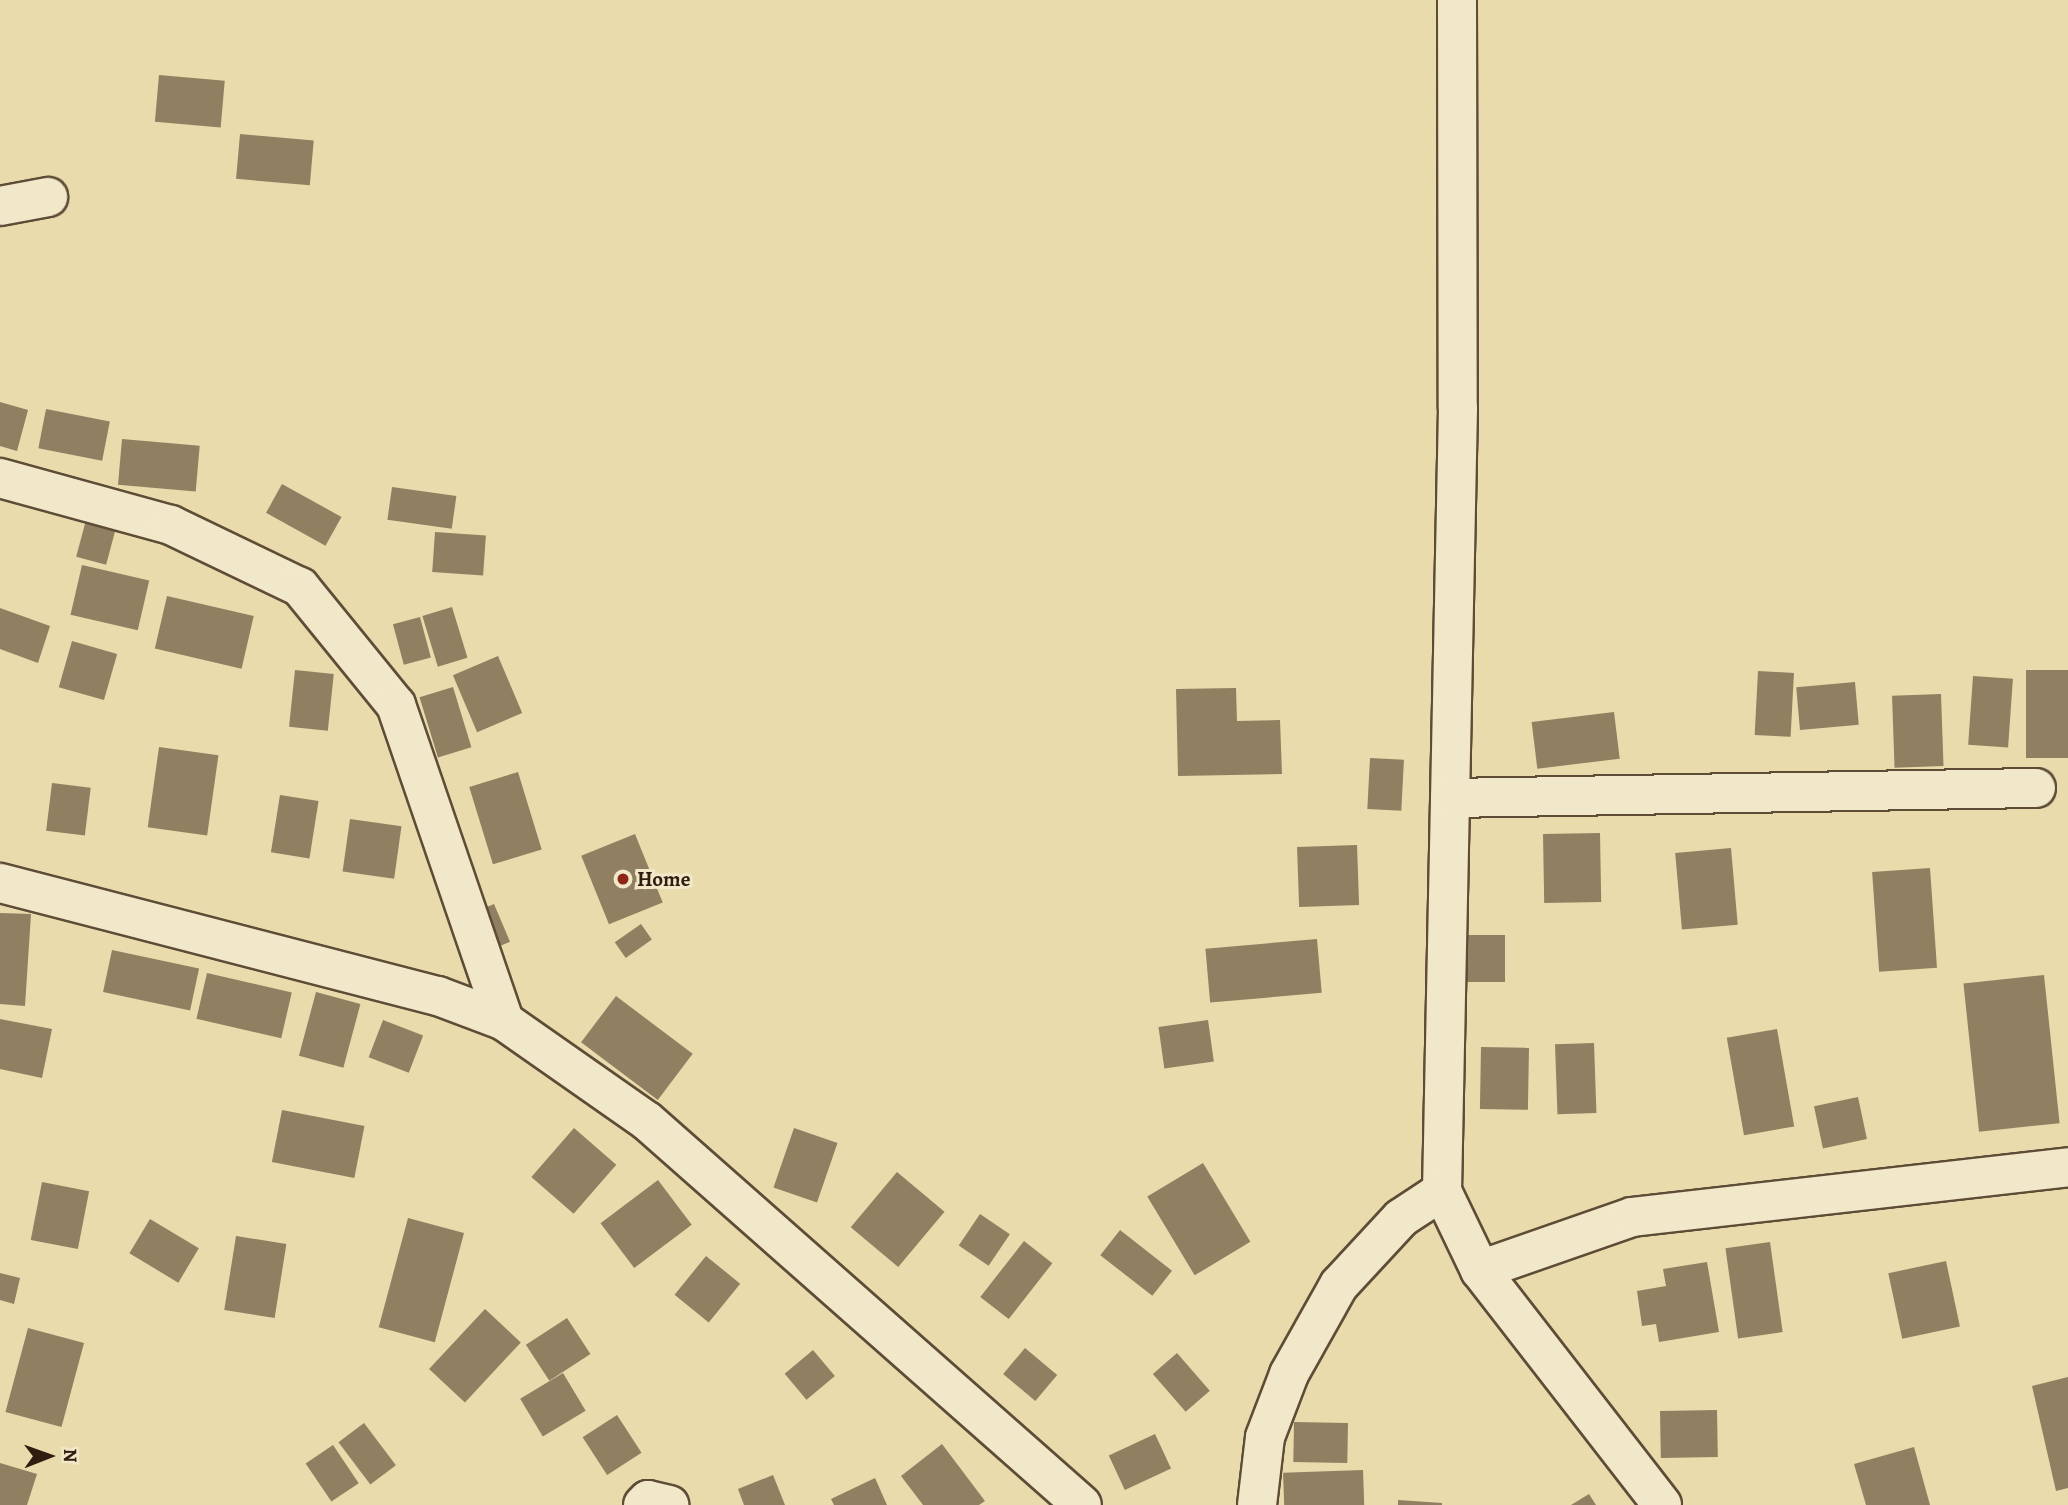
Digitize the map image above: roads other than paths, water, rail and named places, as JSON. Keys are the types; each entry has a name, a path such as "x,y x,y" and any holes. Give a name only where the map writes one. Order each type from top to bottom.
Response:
{"street":[{"path":"1457,0 1458,408 1442,1191 1480,1270 1662,1505"},
{"path":"0,206 48,197"},
{"path":"0,478 171,525 300,587 396,705 504,1021"},
{"path":"1450,798 2036,788"},
{"path":"0,883 438,996 504,1021 647,1121 1082,1505"},
{"path":"1480,1270 1632,1217 2068,1167"},
{"path":"1257,1505 1265,1437 1289,1374 1339,1285 1401,1218 1442,1191"},
{"path":"643,1505 648,1500 669,1505"}],"place":[{"name":"Home","path":"623,879"}]}
